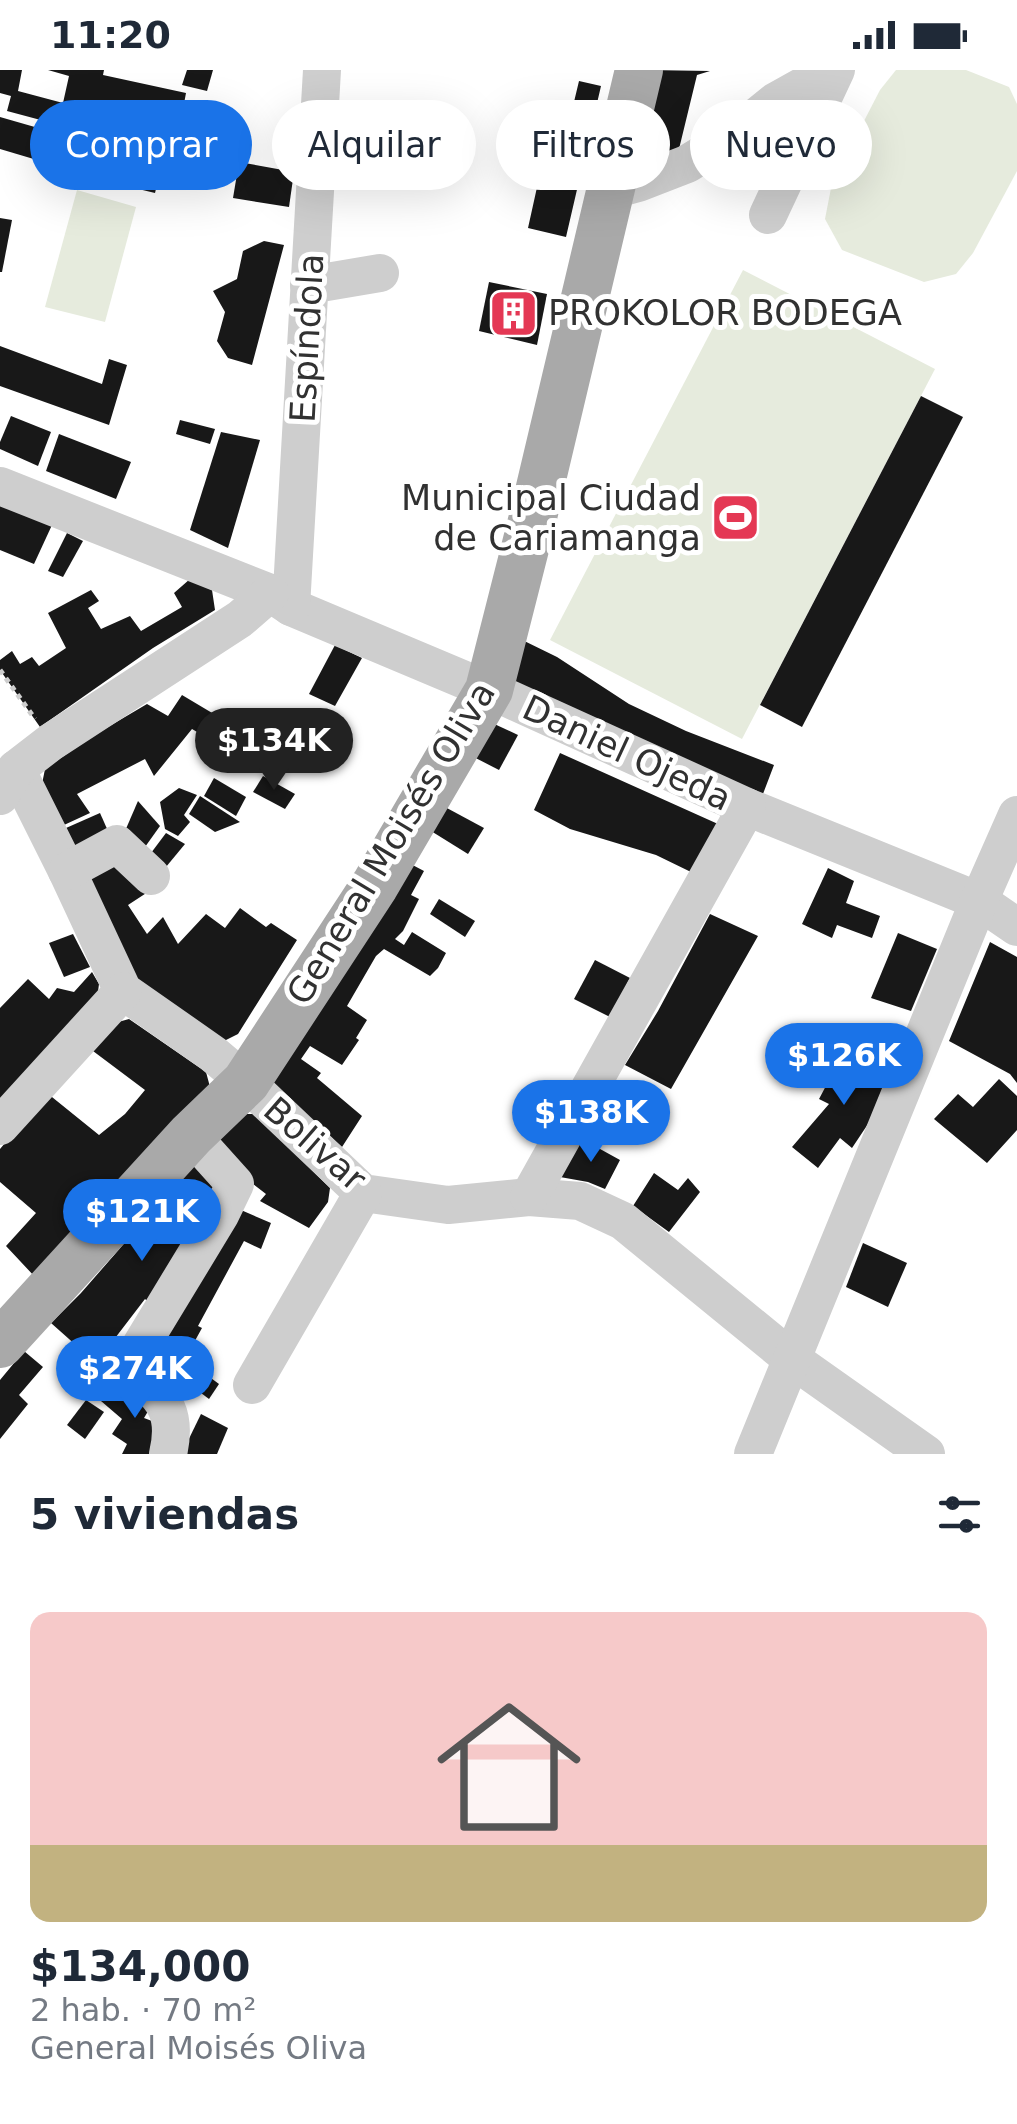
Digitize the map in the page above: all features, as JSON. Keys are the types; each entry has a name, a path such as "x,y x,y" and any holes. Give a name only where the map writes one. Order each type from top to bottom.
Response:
{"main road":[{"name":"General Moisés Oliva","path":"0,1344 191,1136 246,1082 375,885 489,690 534,517 639,70"}],"street":[{"name":"Espíndola","path":"280,600 309,285 322,70"},
{"path":"608,191 638,184 687,164 734,135 776,101 834,70"},
{"path":"768,215 834,70"},
{"path":"309,285 380,274"},
{"name":"Daniel Ojeda","path":"0,486 489,690 747,808 979,901 1017,928"},
{"path":"0,1126 122,991 67,871 5,775 240,619 280,600"},
{"path":"529,1196 747,808"},
{"path":"753,1454 1017,815"},
{"path":"67,871 117,844 151,876"},
{"name":"Bolivar","path":"122,991 213,1054 364,1193 448,1205 529,1196 580,1200 623,1221 793,1360 926,1454"},
{"path":"168,1454 172,1434 170,1413 129,1365 235,1184 191,1136"},
{"path":"252,1385 364,1193"}],"path":[{"path":"0,670 52,742"}],"shaded area":[{"path":"896,70 966,70 1009,87 1017,104 1017,171 973,253 956,274 924,282 842,250 825,219 831,190 872,190 872,106"},
{"path":"77,190 136,207 105,322 45,307"},
{"name":"Municipal Ciudad de Cariamanga","path":"743,270 935,369 742,739 550,640"}],"building":[{"path":"0,70 22,70 18,91 52,100 30,100 30,117 7,111 11,96 0,93"},
{"path":"48,70 104,70 103,75 186,93 185,100 64,100 69,76"},
{"path":"187,70 213,70 207,91 182,85"},
{"path":"648,70 710,71 697,75 679,149 670,154 670,100 641,100"},
{"path":"579,81 601,86 598,100 574,100"},
{"path":"0,117 30,126 30,158 0,149"},
{"path":"252,164 272,168 272,190 291,190 289,207 233,198 234,190 252,190"},
{"path":"536,190 577,190 566,237 528,228"},
{"path":"0,218 12,220 2,272 0,272"},
{"path":"264,241 284,245 252,365 228,358 217,341 225,312 213,291 237,279 243,251"},
{"name":"PROKOLOR BODEGA","path":"489,282 547,294 537,345 479,331"},
{"path":"0,346 102,384 109,359 127,365 109,425 0,386"},
{"path":"921,396 963,417 802,727 760,705"},
{"path":"11,416 51,432 38,466 0,449"},
{"path":"180,420 215,429 210,444 176,434"},
{"path":"221,432 260,440 228,548 190,530"},
{"path":"59,434 131,462 116,499 46,471"},
{"path":"0,503 52,525 34,564 0,550"},
{"path":"67,533 83,541 63,577 48,571"},
{"path":"190,579 212,590 215,610 40,727 0,670 0,660 12,651 20,664 32,657 39,666 66,648 48,613 91,590 99,601 88,608 101,629 130,616 141,631 182,607 174,593"},
{"path":"510,634 557,657 629,704 774,765 761,799 504,682"},
{"path":"335,645 362,658 335,706 309,694"},
{"path":"182,695 239,729 228,750 192,729 154,776 145,759 77,794 90,813 64,825 42,784 45,769 147,704 168,716"},
{"path":"490,722 518,735 499,770 462,751"},
{"path":"560,753 718,824 693,873 656,855 570,829 534,810"},
{"path":"263,776 295,794 285,809 253,792"},
{"path":"214,778 246,797 236,816 204,796"},
{"path":"179,788 197,795 184,815 190,822 178,836 165,829 160,802"},
{"path":"200,796 240,822 215,832 189,814"},
{"path":"138,801 160,826 140,854 122,838"},
{"path":"445,807 484,828 468,854 431,831"},
{"path":"100,813 112,840 79,855 66,828"},
{"path":"166,833 185,844 161,873 145,861"},
{"path":"114,856 154,888 128,905 147,934 163,917 178,944 206,914 225,928 240,908 266,927 271,923 297,940 238,1034 224,1041 139,982 85,870"},
{"path":"403,860 424,871 411,895 419,899 395,939 404,945 412,932 446,953 430,976 384,949 347,1006 367,1020 342,1065 310,1046 301,1059 321,1073 317,1078 362,1116 342,1147 267,1080"},
{"path":"828,868 854,881 846,903 880,916 872,938 837,925 832,938 802,924"},
{"path":"439,899 475,921 465,937 430,914"},
{"path":"710,914 758,936 671,1089 625,1065"},
{"path":"898,933 937,949 911,1011 871,998"},
{"path":"73,934 90,967 64,977 49,943"},
{"path":"990,942 1017,957 1017,1083 1010,1074 949,1041"},
{"path":"595,960 630,978 610,1017 574,999"},
{"path":"92,972 99,984 97,999 0,1102 0,1008 28,979 49,999 57,988 74,992"},
{"path":"129,1019 206,1072 210,1087 35,1277 6,1246 36,1213 0,1182 0,1149 47,1093 99,1135 125,1114 145,1090 89,1048 111,1024"},
{"path":"844,1052 892,1074 852,1148 840,1138 818,1168 792,1147 829,1104 819,1099"},
{"path":"999,1079 1017,1096 1017,1130 987,1163 934,1119 958,1094 973,1107"},
{"path":"239,1114 255,1114 330,1188 328,1202 309,1228 260,1201 266,1194 239,1173 218,1138"},
{"path":"582,1139 620,1160 605,1189 560,1177"},
{"path":"197,1160 229,1185 154,1307 145,1299 96,1363 51,1323"},
{"path":"654,1173 678,1190 688,1178 700,1192 669,1232 633,1206"},
{"path":"234,1207 271,1223 261,1249 244,1241 198,1326 202,1328 186,1357 185,1370 170,1389 147,1369"},
{"path":"863,1243 907,1263 888,1307 846,1287"},
{"path":"24,1351 43,1367 19,1395 28,1404 0,1439 0,1380"},
{"path":"200,1370 219,1384 209,1399 189,1384"},
{"path":"119,1381 154,1401 144,1418 168,1427 161,1454 122,1454 127,1444 112,1434 122,1419 101,1401"},
{"path":"86,1400 104,1412 85,1439 67,1425"},
{"path":"201,1414 228,1428 217,1454 182,1453"}],"place":[{"name":"PROKOLOR BODEGA","path":"513,313"},
{"name":"Municipal Ciudad de Cariamanga","path":"736,518"}]}
